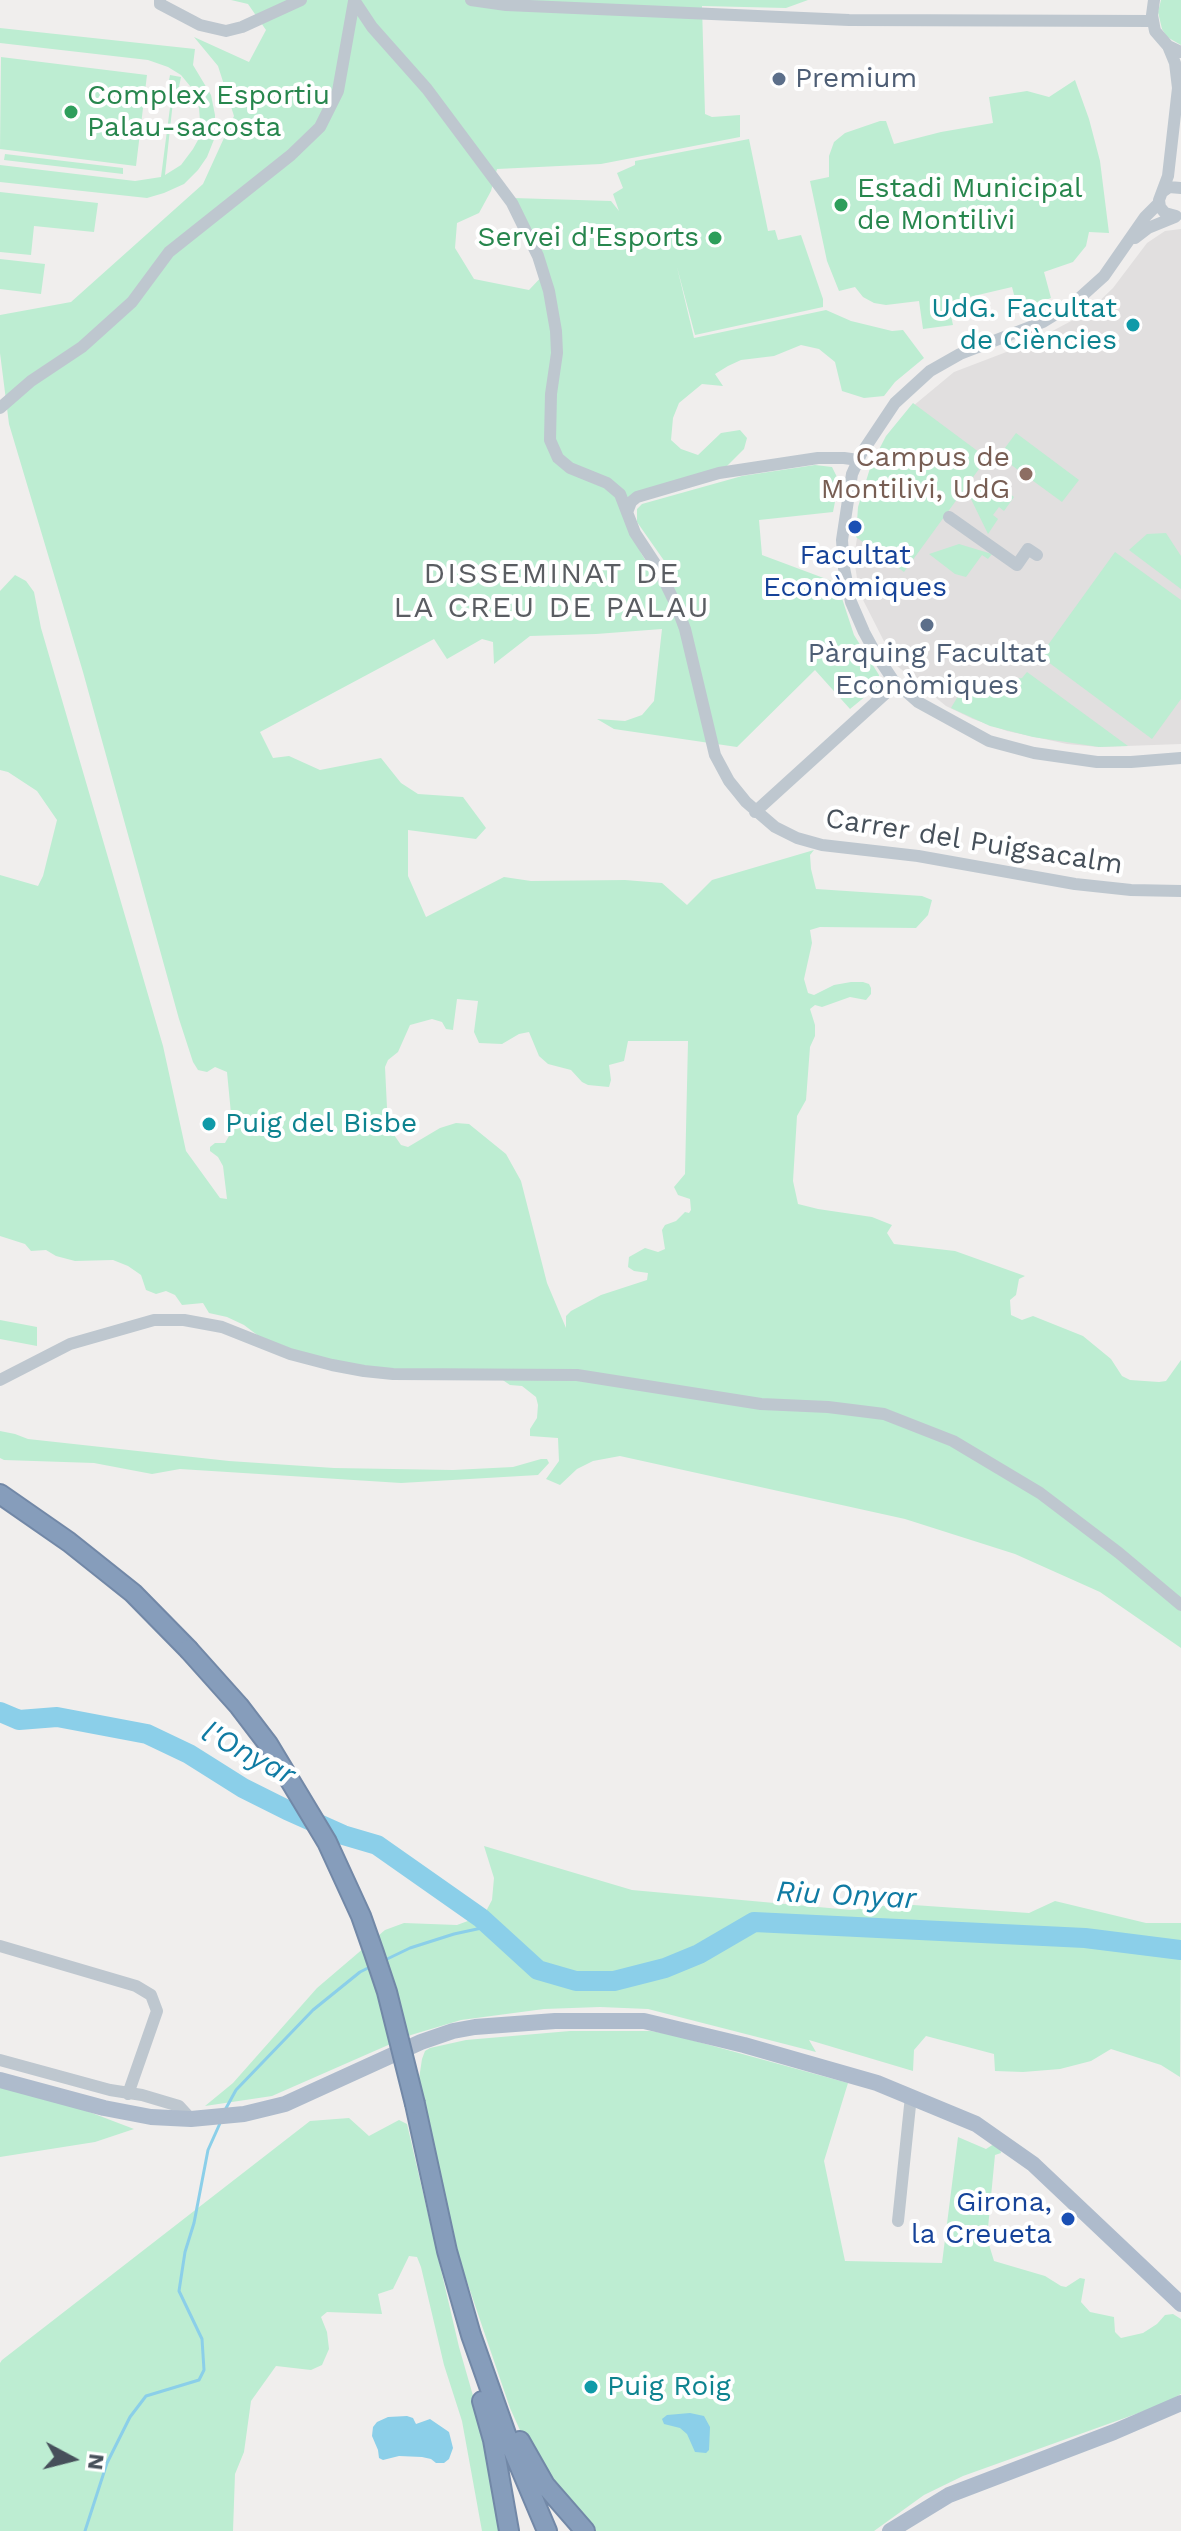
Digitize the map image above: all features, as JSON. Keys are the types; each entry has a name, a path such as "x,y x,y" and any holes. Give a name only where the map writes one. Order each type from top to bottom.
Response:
{"highway":[{"path":"0,1494 69,1542 133,1593 188,1649 268,1744 327,1842 361,1916 378,1966 415,2104 447,2251 475,2349 547,2531"},
{"path":"466,2320 471,2357 493,2440 509,2531"},
{"path":"475,2349 492,2374 514,2431 536,2472 585,2531"}],"main road":[{"path":"0,2080 104,2108 151,2117 191,2119 244,2114 285,2104 421,2042 453,2031 609,2019 644,2021 731,2041 877,2083 976,2124 1033,2164 1178,2295"},
{"path":"890,2531 949,2495 1181,2403"}],"street":[{"path":"160,0 160,4 200,25 226,31 242,27 301,0"},
{"path":"0,408 31,381 82,347 132,302 169,252 291,155 320,127 338,91 354,0"},
{"name":"Carrer del Puigsacalm","path":"354,0 372,27 427,89 512,203 538,256 552,304 557,353 551,394 550,440 558,458 570,468 607,483 620,494 635,533 669,587 680,617 715,755 729,781 755,812 797,838 822,845 918,856 1075,884 1181,891"},
{"path":"471,0 533,6 849,20 1152,21"},
{"path":"1154,0 1152,21 1159,37 1175,49 1178,88 1172,153 1160,198 1165,213 1179,215"},
{"path":"1181,188 1169,187 1104,276 1074,303 1043,322 960,354 930,371 895,403 852,474 842,540 851,602 864,632 897,683 918,702 989,741 1065,759 1131,762 1181,758"},
{"path":"1126,245 1148,228 1179,215"},
{"path":"628,510 637,497 723,472 818,458 858,460"},
{"path":"949,517 1019,570 1028,549 1037,555"},
{"path":"755,812 897,683"},
{"path":"0,1380 70,1344 154,1320 184,1320 222,1327 290,1354 364,1371 393,1374 577,1375 761,1404 828,1407 884,1414 953,1441 1040,1493 1181,1605"},
{"path":"0,1946 136,1986 151,1995 157,2011 128,2094"},
{"path":"0,2060 179,2106 191,2119"},
{"path":"898,2221 911,2096"}],"shaded area":[{"name":"Campus de Montilivi, UdG","path":"1181,229 1181,744 1099,747 1067,744 1007,731 973,719 946,706 896,665 859,592 854,558 863,498 907,411 954,372 1030,343 1088,312 1113,288 1147,243 1165,231"}],"green space":[{"path":"231,0 808,0 786,8 702,6 705,114 712,117 740,115 740,137 601,164 497,169 491,191 479,213 457,223 455,248 474,279 529,290 546,272 513,198 611,201 619,211 613,194 623,188 617,173 635,165 635,161 749,139 768,231 775,230 778,240 801,235 823,307 695,335 677,267 694,338 826,310 851,321 892,331 903,330 924,358 895,382 884,396 864,398 842,391 835,362 819,349 801,345 774,356 741,360 728,366 715,374 723,386 702,384 679,403 673,418 671,440 681,449 698,455 721,433 740,430 747,438 744,449 727,466 620,500 641,553 657,579 672,572 637,522 637,509 642,504 742,476 815,465 832,467 839,481 833,512 759,520 762,555 837,583 854,635 879,675 878,686 850,709 815,670 737,747 614,729 597,719 625,721 642,715 654,701 662,629 530,636 494,664 493,642 482,639 447,659 434,639 260,732 273,758 289,756 320,770 381,758 401,783 418,794 463,797 486,828 476,839 408,830 408,876 426,917 504,877 531,881 625,880 662,883 687,905 712,880 814,850 810,855 816,889 922,896 932,900 928,915 916,928 820,927 810,930 812,943 804,979 808,993 814,995 834,985 863,982 869,984 871,994 866,1000 850,997 810,1009 815,1036 810,1047 806,1100 797,1116 793,1181 798,1204 872,1217 892,1225 887,1233 894,1244 955,1251 1025,1276 1019,1279 1016,1295 1010,1300 1011,1315 1022,1320 1033,1316 1083,1336 1111,1359 1122,1376 1130,1380 1166,1381 1181,1360 1181,1648 1100,1592 1015,1554 905,1519 620,1456 593,1461 577,1469 560,1485 546,1479 559,1461 558,1438 530,1436 538,1405 536,1397 522,1386 510,1385 494,1374 393,1374 273,1347 244,1325 209,1313 203,1303 182,1305 175,1295 166,1291 156,1294 146,1290 141,1275 128,1266 113,1260 75,1261 46,1250 31,1251 25,1244 0,1236 0,875 38,886 57,820 37,791 0,770 0,591 15,575 26,581 34,592 41,628 163,1046 186,1151 220,1198 227,1199 223,1166 210,1147 215,1143 225,1143 230,1134 232,1124 227,1072 215,1067 207,1072 198,1070 179,1019 83,672 9,424 0,353 0,315 71,302 203,184 234,116 218,66 194,37 249,62 266,30 248,4","holes":["457,999 478,1001 474,1032 479,1043 502,1044 529,1032 539,1056 548,1064 571,1070 588,1085 609,1087 609,1065 624,1061 628,1041 688,1041 685,1174 674,1187 678,1195 690,1199 691,1210 665,1225 662,1230 665,1249 658,1252 645,1248 629,1257 628,1267 648,1273 647,1280 601,1295 571,1311 566,1316 566,1328 547,1283 521,1181 506,1154 469,1124 456,1123 440,1128 408,1147 401,1145 390,1129 385,1067 398,1052 410,1025 432,1019 453,1030"]},
{"path":"1161,0 1181,0 1181,45 1167,37 1162,29 1158,12"},
{"path":"0,28 195,49 193,65 211,95 215,115 215,137 207,157 184,184 147,198 0,182 0,165 135,181 161,177 172,92 167,91 170,75 181,77 178,92 174,92 165,175 181,165 193,149 198,140 200,121 199,108 190,86 181,75 168,67 148,60 0,43"},
{"name":"Complex Esportiu Palau-sacosta","path":"1,57 147,75 136,166 0,149"},
{"path":"1075,80 1100,161 1109,233 1089,232 1086,246 1073,262 1044,272 1051,298 1018,310 1012,287 948,302 953,325 923,329 919,301 886,305 863,297 855,287 839,291 827,261 810,181 829,177 829,156 834,142 845,133 880,121 886,121 894,144 993,123 989,97 1027,91 1049,97"},
{"path":"5,154 123,168 123,174 4,160"},
{"path":"0,192 98,203 94,232 34,226 31,255 0,252"},
{"path":"0,259 45,264 41,294 0,289"},
{"path":"913,403 987,458 904,572 856,537 858,507 871,465 886,436"},
{"path":"1016,433 1079,480 1062,502 999,456"},
{"path":"985,475 1014,497 1004,511 999,507 993,515 998,519 988,534 970,497"},
{"path":"1166,533 1181,556 1181,589 1129,550 1147,534"},
{"path":"959,544 992,554 988,559 982,555 966,577 955,574 929,554"},
{"path":"1115,552 1181,600 1181,699 1152,739 1040,656"},
{"path":"1027,672 1128,746 1099,747 1033,737 990,726 951,708 958,696 986,692 994,681 1022,678"},
{"path":"0,1320 37,1327 37,1346 0,1339"},
{"path":"0,1431 28,1439 229,1461 334,1468 453,1470 513,1467 541,1459 547,1459 549,1463 538,1475 401,1483 180,1469 152,1474 94,1463 4,1460 0,1458"},
{"path":"484,1846 632,1890 851,1910 899,1904 1029,1913 1055,1901 1146,1923 1181,1923 1180,2077 1161,2065 1111,2049 1091,2061 1060,2069 995,2071 994,2054 926,2036 914,2050 913,2071 809,2040 816,2052 648,2009 600,2007 544,2009 461,2020 411,2035 272,2096 205,2106 233,2083 317,1988 385,1930 404,1923 457,1925 484,1915 492,1900 494,1878"},
{"path":"570,2031 651,2031 673,2035 848,2083 824,2161 845,2261 942,2263 958,2137 986,2149 994,2144 1001,2153 995,2155 987,2238 994,2261 1045,2276 1066,2287 1080,2278 1085,2279 1081,2302 1090,2312 1114,2317 1115,2332 1121,2338 1143,2333 1165,2315 1173,2314 1181,2319 1181,2394 1161,2405 963,2476 924,2495 874,2531 590,2531 528,2448 510,2408 460,2261 419,2079 422,2059 430,2048 466,2040"},
{"path":"0,2080 134,2129 95,2142 0,2157"},
{"path":"349,2118 369,2136 399,2120 407,2124 459,2347 482,2427 501,2531 482,2531 462,2421 444,2365 421,2267 417,2257 409,2256 393,2289 378,2294 382,2314 327,2312 321,2317 329,2349 322,2365 311,2370 276,2366 251,2401 244,2452 235,2474 233,2531 0,2531 2,2360 310,2121"}],"water":[{"path":"690,2413 704,2416 710,2427 709,2450 706,2453 695,2452 687,2434 680,2428 664,2424 662,2419 667,2415"},
{"path":"388,2417 413,2418 416,2424 430,2419 449,2432 453,2448 449,2459 436,2463 422,2457 379,2458 372,2436 373,2427"}],"waterway":[{"name":"Riu Onyar","path":"0,1712 19,1720 57,1717 147,1734 189,1754 243,1788 287,1810 343,1835 377,1845 481,1918 538,1970 576,1981 614,1981 665,1968 699,1954 754,1922 1085,1938 1181,1950"},
{"path":"383,1961 410,1948 491,1926"},
{"path":"225,2110 236,2090 313,2010 372,1966"},
{"path":"85,2531 107,2463 130,2417 146,2396 199,2380 204,2370 202,2339 179,2291 208,2150 221,2121"}],"place":[{"name":"Premium","path":"779,79"},
{"name":"Complex Esportiu Palau-sacosta","path":"71,112"},
{"name":"Estadi Municipal de Montilivi","path":"841,205"},
{"name":"Servei d'Esports","path":"715,238"},
{"name":"UdG. Facultat de Ciències","path":"1133,325"},
{"name":"Campus de Montilivi, UdG","path":"1026,474"},
{"name":"Facultat Econòmiques","path":"855,527"},
{"name":"Pàrquing Facultat Econòmiques","path":"927,625"},
{"name":"Puig del Bisbe","path":"209,1124"},
{"name":"Girona, la Creueta","path":"1068,2219"},
{"name":"Puig Roig","path":"591,2387"}],"district":[{"name":"DISSEMINAT DE LA CREU DE PALAU","path":"552,591"}],"water label":[{"name":"l'Onyar","path":"248,1754"}]}
